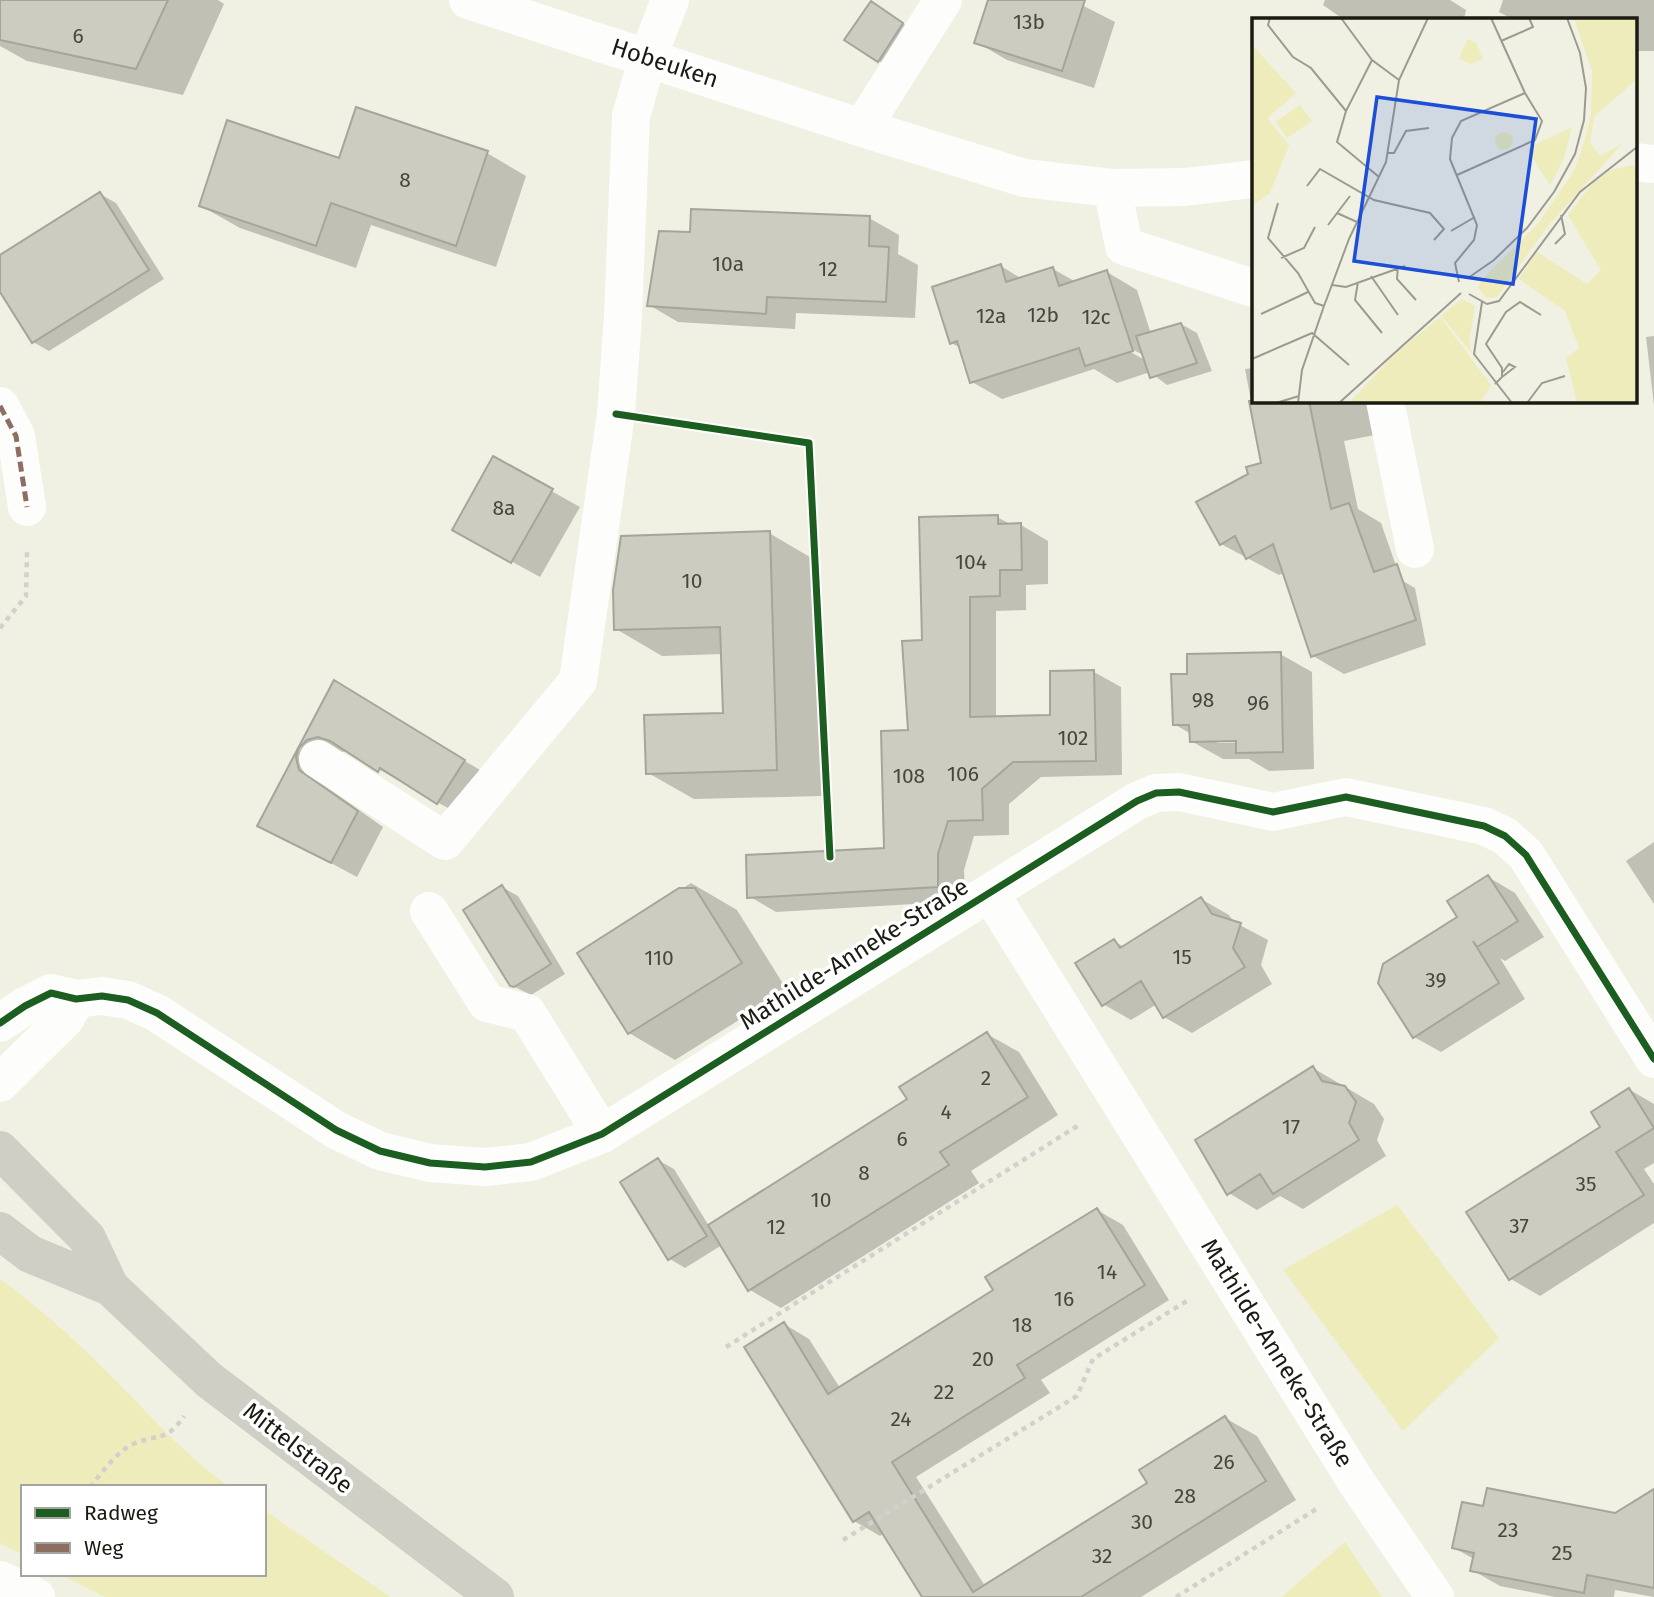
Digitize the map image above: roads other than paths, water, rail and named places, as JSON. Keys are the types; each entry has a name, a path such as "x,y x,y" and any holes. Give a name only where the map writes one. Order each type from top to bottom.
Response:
{"main road":[{"name":"Mittelstraße","path":"0,1150 87,1238 110,1287"},
{"name":"Mittelstraße","path":"0,1231 30,1254 110,1287 209,1380 495,1597"}],"street":[{"name":"Hobeuken","path":"468,0 1024,178 1112,188 1185,187 1252,179"},
{"path":"318,759 445,841 578,681 616,414 631,116 648,57 670,0"},
{"path":"862,128 943,0"},
{"path":"1636,162 1654,164"},
{"path":"1112,188 1124,246 1252,288"},
{"path":"1385,402 1415,550"},
{"path":"5,426 27,508"},
{"name":"Mathilde-Anneke-Straße","path":"0,1023 51,993 76,999 102,996 128,1000 157,1013 336,1130 380,1151 430,1163 485,1167 531,1162 603,1134 1137,801 1156,793 1179,792 1273,812 1346,797 1484,826 1505,836 1526,855 1654,1059"},
{"name":"Mathilde-Anneke-Straße","path":"990,892 1357,1483 1435,1597"},
{"path":"429,911 487,1003 527,1013 603,1134"},
{"path":"0,1083 65,1019 76,999"},
{"path":"0,1580 36,1597"}]}
